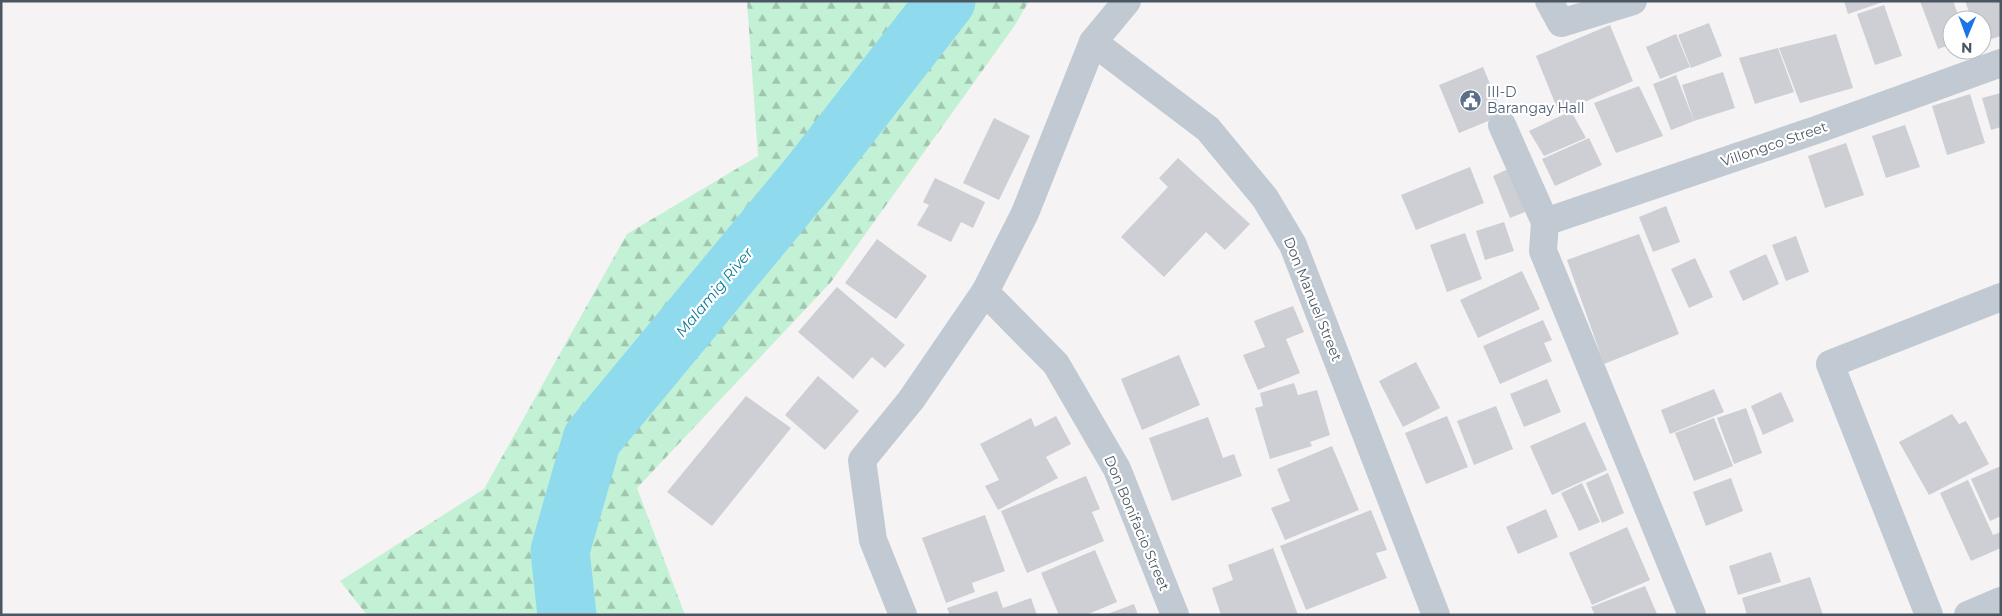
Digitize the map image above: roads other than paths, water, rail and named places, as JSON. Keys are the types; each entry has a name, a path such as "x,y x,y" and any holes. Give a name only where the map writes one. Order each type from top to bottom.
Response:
{"street":[{"path":"903,615 873,540 862,460 911,400 986,292 1025,213 1094,42 1127,1"},
{"path":"1555,12 1633,1"},
{"name":"Don Manuel Street","path":"1094,42 1208,129 1265,198 1293,245 1436,615"},
{"name":"Villongco Street","path":"1546,222 1816,130 2001,63"},
{"path":"1502,125 1546,222 1543,251 1692,615"},
{"name":"Don Bonifacio Street","path":"986,292 1056,364 1117,469 1175,615"},
{"path":"1929,615 1830,364 2001,297"},
{"path":"1968,615 2001,601"}],"waterway":[{"name":"Malamig River","path":"567,615 560,551 592,439 809,177 946,1"}],"place":[{"name":"III-D Barangay Hall","path":"1471,100"}]}
